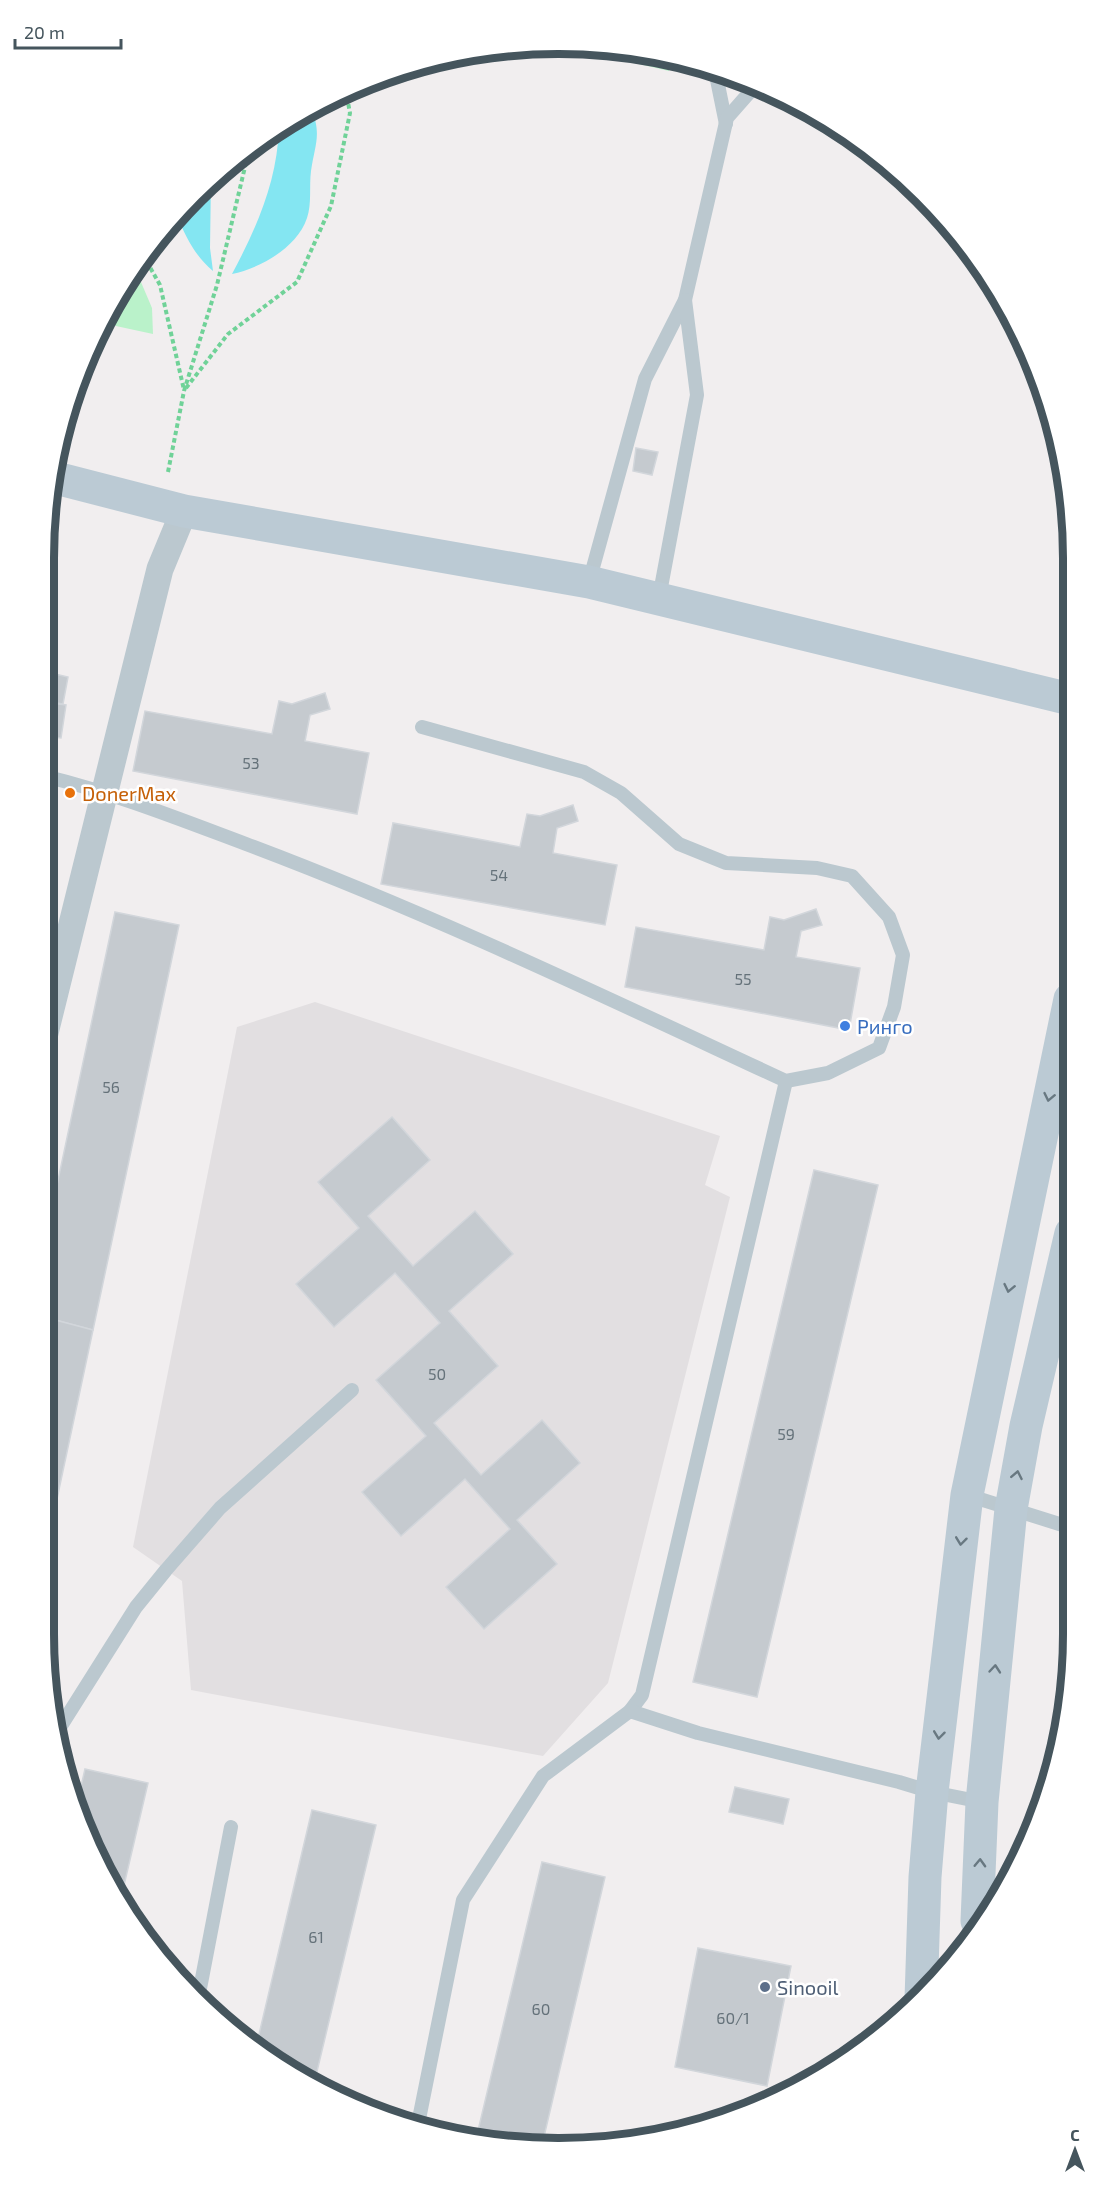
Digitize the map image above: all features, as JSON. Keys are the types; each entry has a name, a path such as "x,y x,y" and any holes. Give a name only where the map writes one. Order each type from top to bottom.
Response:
{"main road":[{"path":"61,479 173,508 589,582 1063,697"},
{"path":"922,1983 925,1877 932,1792 967,1495 1063,1037"},
{"path":"977,1915 982,1802 1011,1509 1026,1426 1063,1267"}],"street":[{"path":"54,996 160,569 173,508"}],"lane":[{"path":"717,80 726,124"},
{"path":"589,582 645,379 685,300 727,118 750,91"},
{"path":"659,598 698,395 685,300"},
{"path":"54,778 104,791 342,880 492,945 786,1081 828,1073 879,1048 894,1007 903,955 889,917 852,876 817,868 726,863 679,844 621,793 584,772 422,727"},
{"path":"419,2118 463,1900 543,1776 630,1711 642,1695 786,1081"},
{"path":"62,1724 136,1607 166,1570 220,1508 352,1390"},
{"path":"967,1495 1063,1525"},
{"path":"630,1711 698,1733 932,1792 982,1802"},
{"path":"200,1988 231,1827"}],"path":[{"path":"184,391 228,334 297,282 331,206 350,113 348,100"},
{"path":"173,508 184,391 217,285 246,162"},
{"path":"148,265 160,285 184,391"}],"shaded area":[{"path":"315,1002 720,1136 705,1185 730,1197 608,1683 543,1756 191,1690 182,1581 133,1547 237,1027"}],"green space":[{"path":"606,56 670,67 669,71"},
{"path":"139,278 152,308 153,334 111,325"}],"water":[{"path":"314,118 317,139 311,171 309,213 295,239 276,255 254,267 232,274 250,239 264,204 278,139"},
{"path":"211,194 210,248 213,271 201,259 181,224"}],"building":[{"path":"636,448 658,452 652,475 633,471"},
{"path":"55,674 68,677 63,704 54,703"},
{"path":"325,693 330,709 310,715 305,741 369,753 357,814 133,771 145,711 272,734 279,701 292,704"},
{"path":"54,703 66,705 61,738 54,737"},
{"path":"573,805 578,821 557,828 553,853 617,865 605,925 381,884 393,823 520,847 527,814 540,816"},
{"path":"816,909 822,925 801,931 796,957 860,968 849,1030 625,987 636,927 764,950 770,917 784,920"},
{"path":"115,912 179,925 93,1330 54,1320 54,1199"},
{"path":"392,1117 430,1160 368,1216 413,1266 475,1211 513,1254 449,1311 498,1366 434,1423 481,1475 542,1420 580,1463 517,1520 557,1564 484,1629 446,1587 510,1529 465,1479 401,1536 362,1492 426,1436 376,1380 440,1323 395,1273 334,1327 296,1284 359,1228 318,1182"},
{"path":"814,1170 878,1185 757,1697 693,1682"},
{"path":"54,1320 93,1330 54,1513"},
{"path":"85,1769 148,1783 123,1888 92,1827 80,1792"},
{"path":"735,1787 789,1799 783,1824 729,1812"},
{"path":"312,1810 376,1825 316,2076 258,2039"},
{"path":"542,1862 605,1877 544,2138 478,2131"},
{"path":"698,1948 791,1966 767,2086 675,2067"}],"place":[{"name":"DonerMax","path":"70,793"},
{"name":"Ринго","path":"845,1026"},
{"name":"Sinooil","path":"765,1987"}]}
